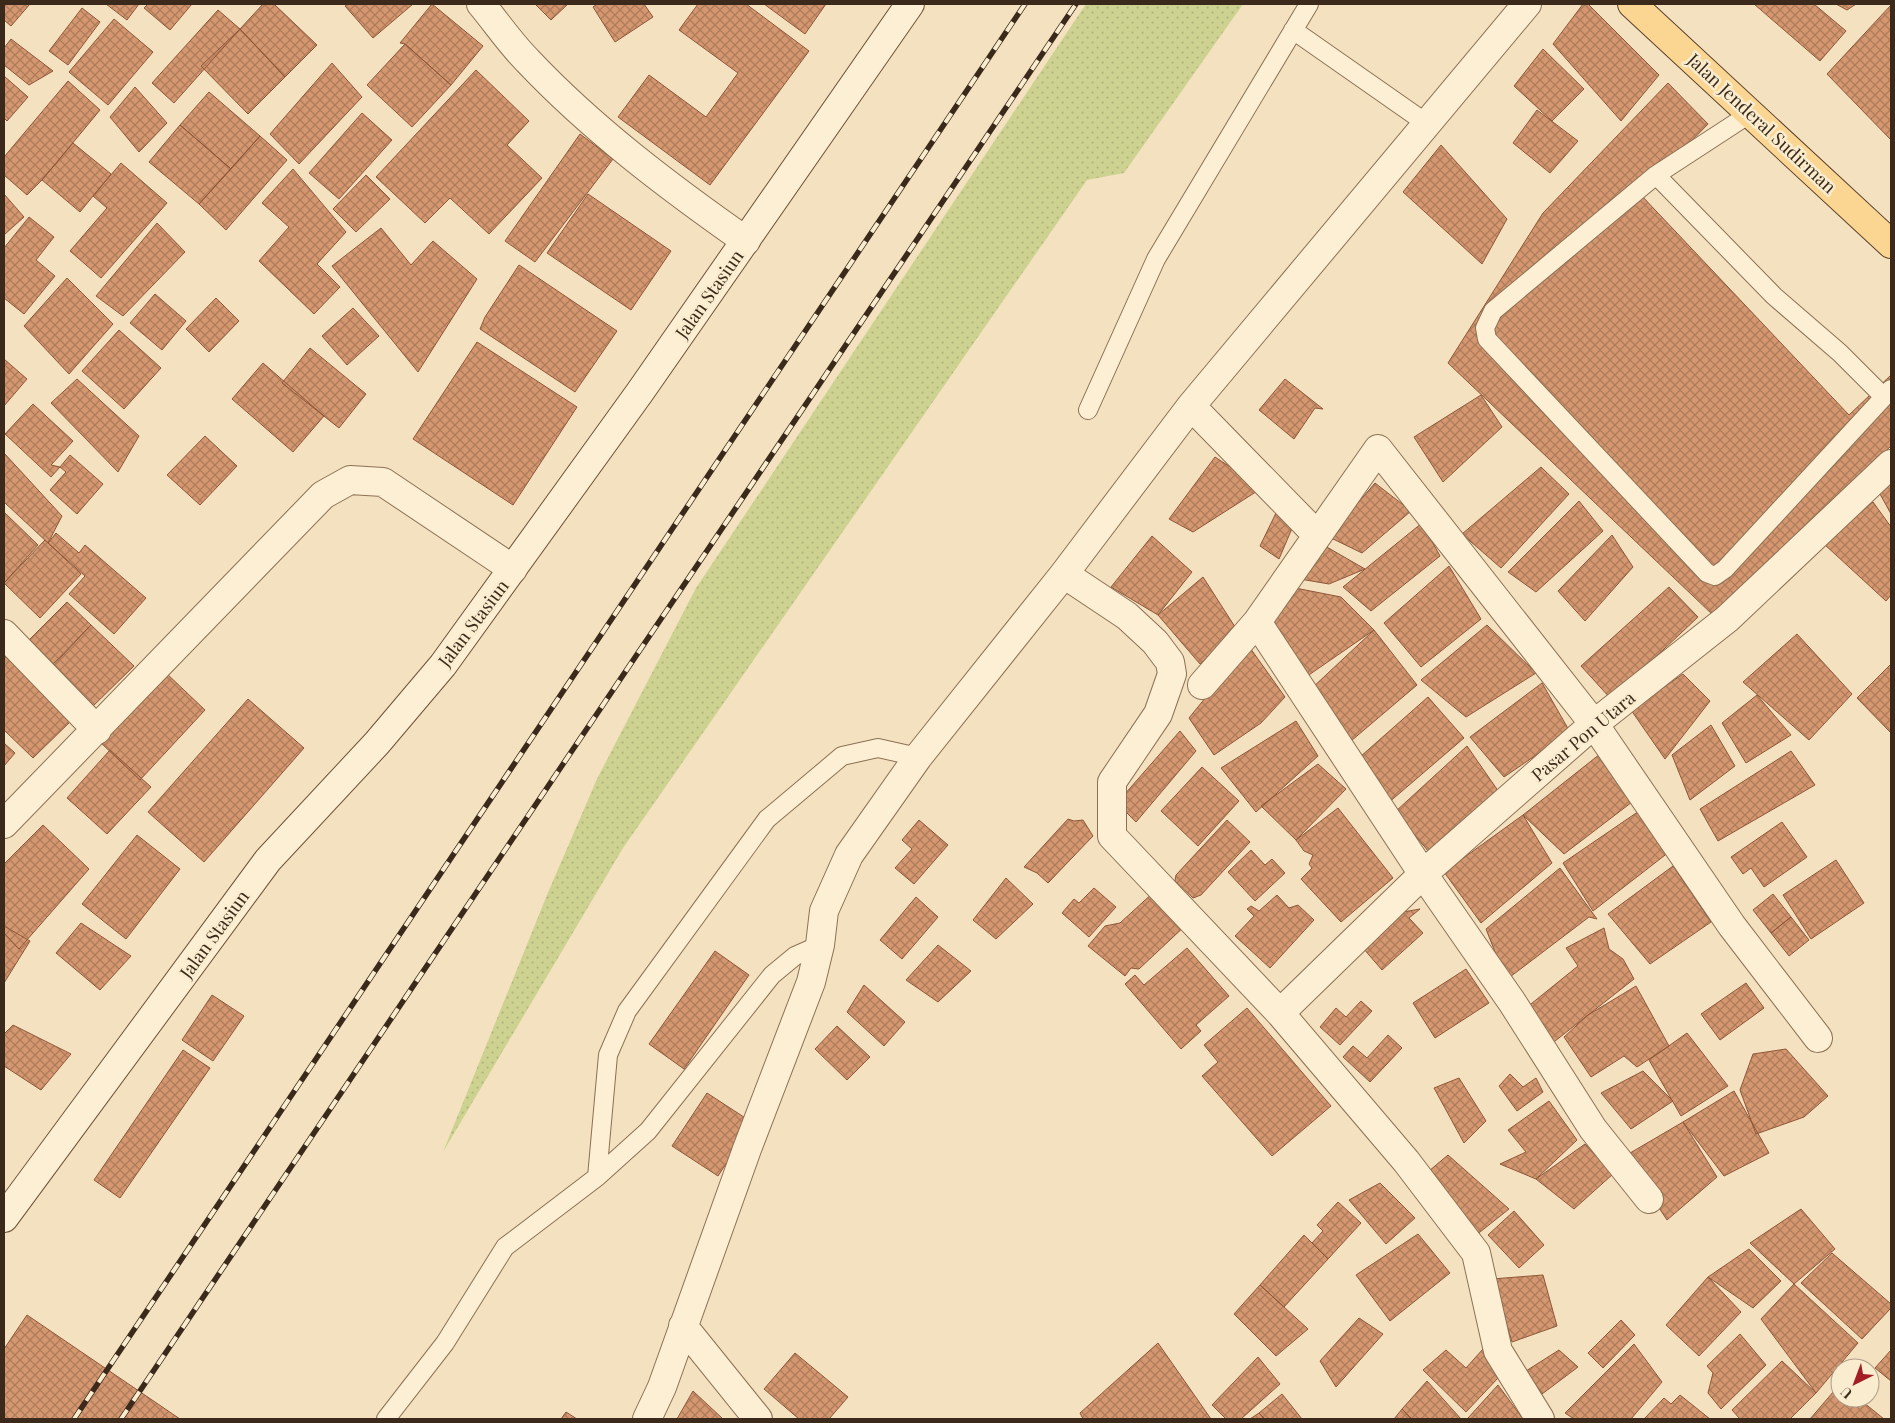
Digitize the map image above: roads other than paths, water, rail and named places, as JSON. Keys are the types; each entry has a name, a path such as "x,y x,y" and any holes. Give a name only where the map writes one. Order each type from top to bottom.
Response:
{"main road":[{"name":"Jalan Jenderal Sudirman","path":"1632,4 1891,244"}],"street":[{"path":"481,4 526,60 614,141 699,208 746,241"},
{"name":"Jalan Stasiun","path":"4,1218 268,860 389,729 443,664 513,569 746,241 910,4"},
{"path":"647,1419 662,1387 811,982 820,945 824,910 849,855 918,758 1064,574 1191,406 1527,4"},
{"path":"1191,406 1317,535"},
{"path":"1202,685 1256,622 1378,448 1594,724 1732,926 1818,1038"},
{"name":"Pasar Pon Utara","path":"1280,1013 1423,874 1594,724 1727,619 1891,464"},
{"path":"4,824 323,495 350,480 383,482 513,569"},
{"path":"1064,574 1127,616 1155,642 1170,662 1172,674 1158,714 1112,782 1112,836 1280,1013 1406,1160 1476,1253 1498,1351 1540,1419"},
{"path":"1256,622 1423,874 1512,1002 1593,1129 1649,1199"},
{"path":"4,634 97,730"},
{"path":"683,1326 758,1419"}],"lane":[{"path":"1088,410 1156,259 1309,4"},
{"path":"1293,30 1426,124"},
{"path":"1656,175 1774,296 1888,393 1725,569 1715,576 1707,573 1487,340 1485,328 1493,311 1656,175 1751,113"},
{"path":"597,1177 608,1055 627,1011 767,819 842,756 878,748 918,758"},
{"path":"386,1419 445,1343 505,1246 597,1177 648,1132 772,975 796,956 820,945"}],"railway":[{"path":"74,1419 1025,4"},
{"path":"121,1419 1076,4"}]}
